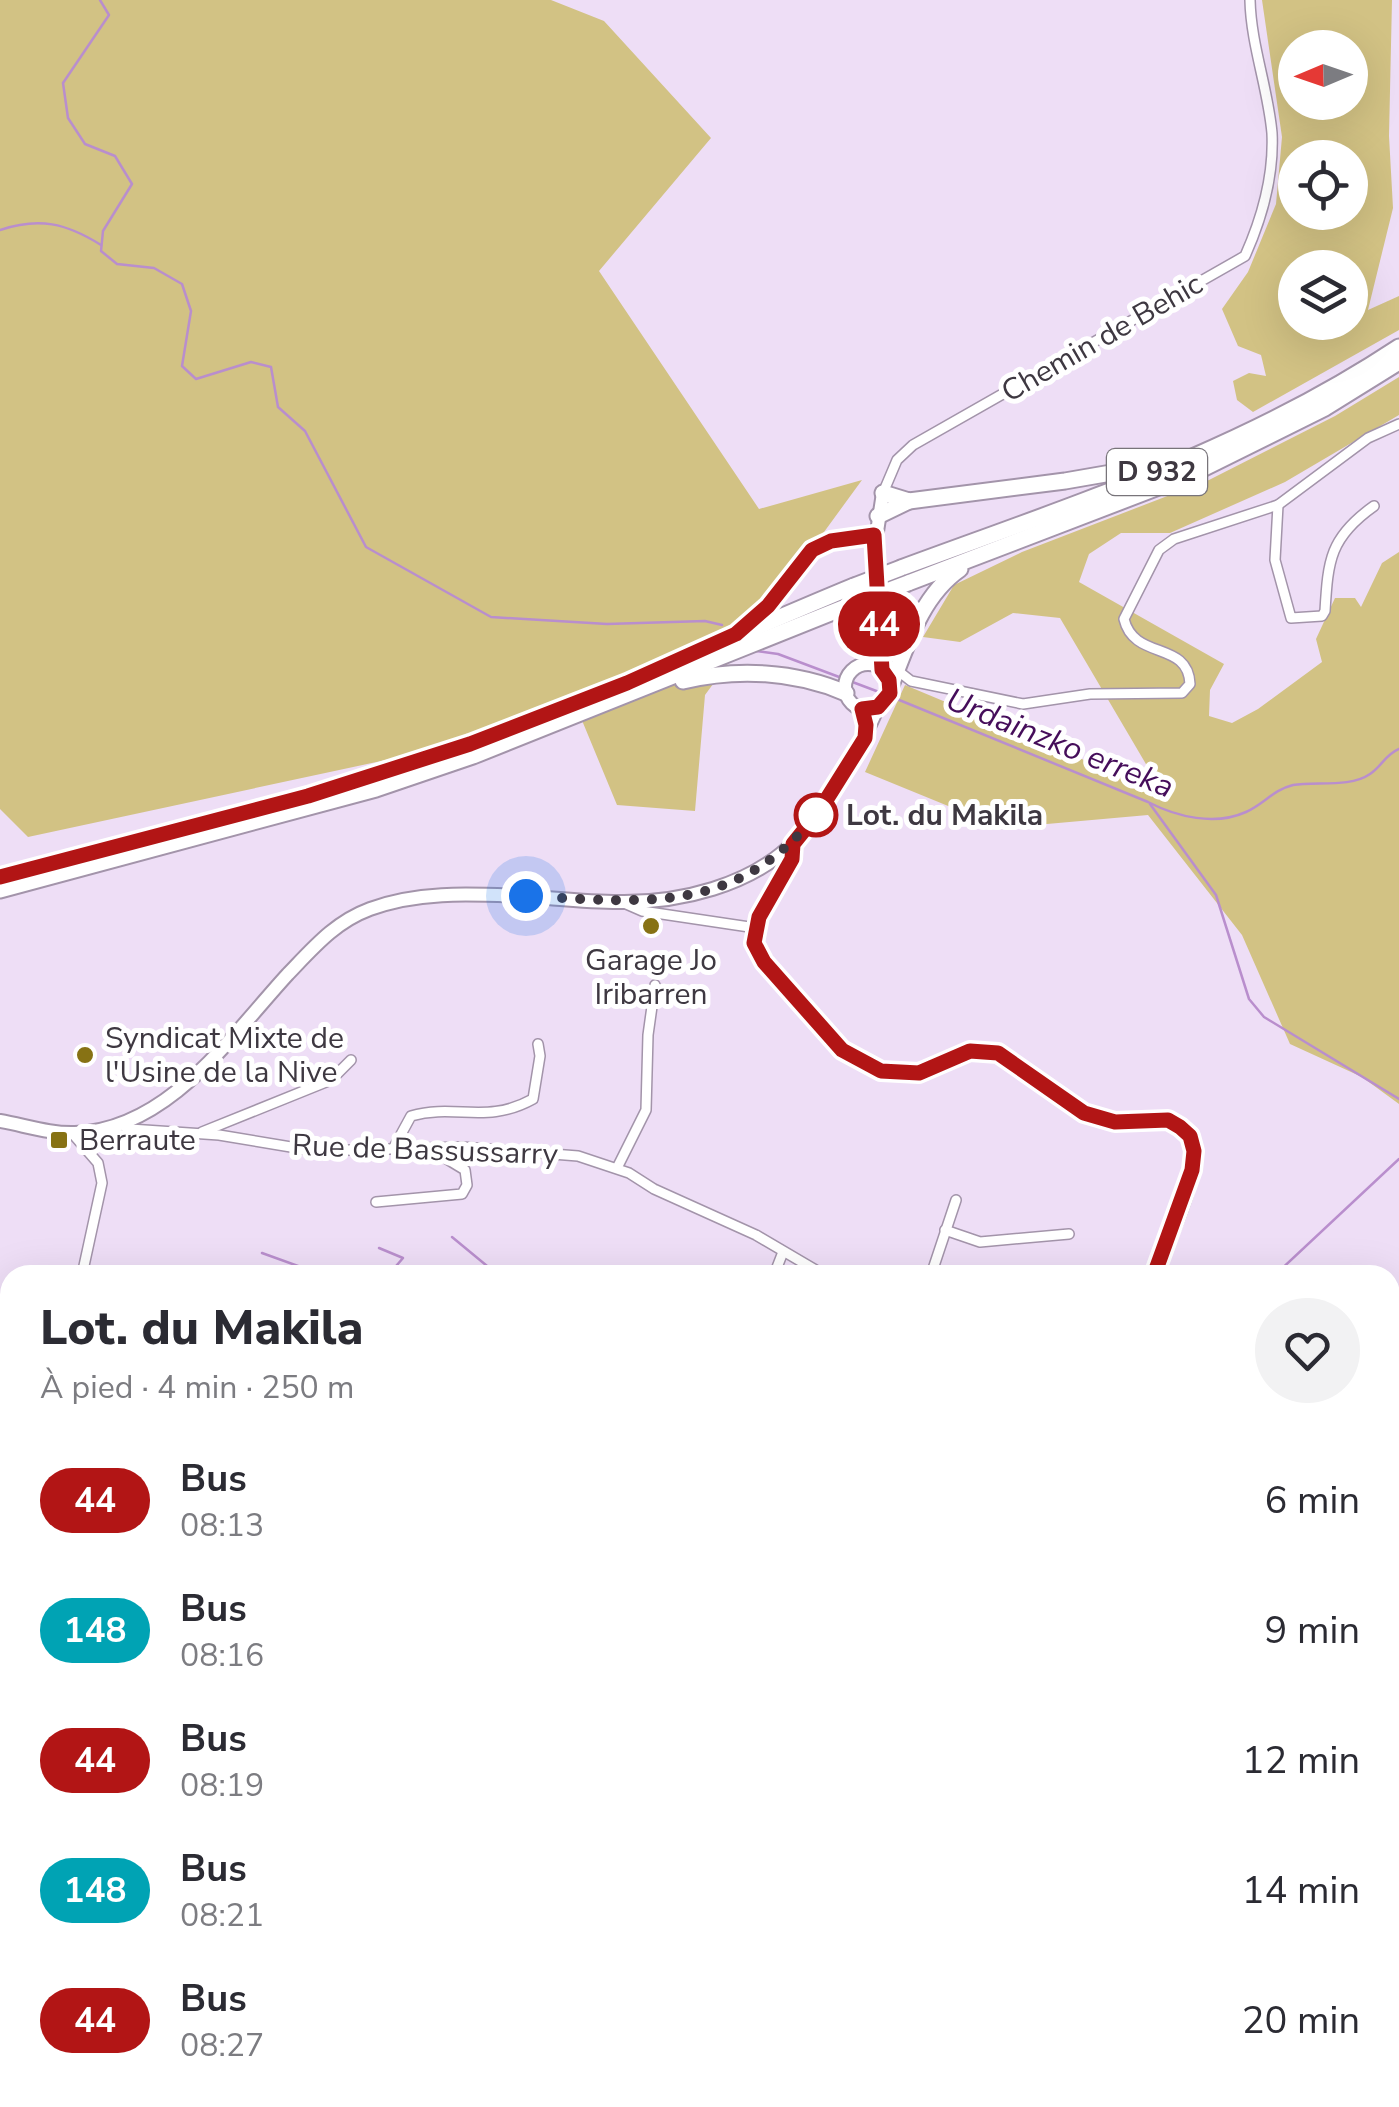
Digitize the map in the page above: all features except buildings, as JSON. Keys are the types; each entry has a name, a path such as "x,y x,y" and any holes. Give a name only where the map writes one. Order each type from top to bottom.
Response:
{"highway":[{"name":"D 932","path":"0,890 360,794 473,756 636,693 739,642 1196,458 1290,412 1399,347"},
{"name":"D 932","path":"905,576 982,554 1190,475 1325,408 1399,362"},
{"path":"878,516 909,502 1066,482 1196,458"},
{"path":"883,493 909,502"},
{"path":"739,642 812,550 831,541 874,535"},
{"path":"886,697 883,668 938,588 982,554"},
{"name":"D 932","path":"0,877 374,776 470,744 710,646 739,642"},
{"path":"636,693 740,672 847,684"}],"street":[{"name":"Chemin de Behic","path":"883,668 874,535 883,493 897,460 912,446 1246,256 1262,218 1272,151 1272,130 1251,28 1250,0"},
{"path":"865,738 862,709 851,703 847,684 860,666 883,668 912,681 1024,704 1090,694 1182,693 1190,684 1190,672 1184,661 1134,640 1124,618 1159,550 1174,538 1278,504 1368,438 1399,424"},
{"path":"1278,504 1274,545 1277,576 1291,618 1304,620 1322,616 1330,558 1341,535 1374,506"},
{"path":"862,709 886,697"},
{"path":"0,1121 72,1133 120,1124 164,1100 184,1085 331,928 370,909 410,898 452,894 620,902 690,896 741,878 793,844 818,813 886,697"},
{"path":"793,844 792,859 756,928 754,943 788,992 842,1050 881,1071 919,1073 970,1051 998,1053 1084,1113 1115,1122 1168,1120 1190,1136 1194,1151 1192,1170 1158,1265"},
{"path":"620,902 642,910 756,928"},
{"path":"618,1168 646,1110 648,1035 655,985"},
{"path":"394,1149 411,1116 428,1111 469,1115 513,1110 533,1099 540,1056 538,1044"},
{"path":"199,1134 331,1080 351,1060"},
{"name":"Rue de Bassussarry","path":"120,1124 140,1130 199,1134 315,1151 430,1148 557,1153 618,1168 756,1235 806,1265"},
{"path":"72,1133 102,1172 84,1265"},
{"path":"376,1202 462,1194 467,1186 465,1170 430,1148"},
{"path":"934,1265 956,1200"},
{"path":"945,1230 980,1242 1069,1234"},
{"path":"778,1265 783,1252"}],"shaded area":[{"path":"0,0 551,0 604,21 711,138 599,271 759,509 862,480 705,695 695,811 617,805 581,718 28,837 0,809"},
{"path":"1262,0 1392,0 1389,136 1393,208 1368,310 1399,296 1399,330 1253,412 1237,400 1233,381 1249,373 1266,376 1261,355 1238,346 1222,309 1248,272 1276,204 1278,182 1278,230 1368,230 1368,140 1282,140 1280,120 1368,120 1368,30 1278,30 1278,110"},
{"path":"1399,377 1399,415 1285,482 1170,533 1121,533 1089,554 1079,582 1224,664 1210,690 1209,716 1232,723 1322,662 1316,639 1335,598 1355,598 1361,607 1382,563 1399,552 1399,1104 1362,1077 1290,1044 1242,935 1148,815 1002,828 865,772 905,685 1163,793 1060,618 1013,613 960,642 923,637 954,585 1022,552 1209,480 1335,416"}],"waterway":[{"name":"Urdainzko erreka","path":"100,0 109,15 63,83 68,118 85,144 115,156 132,184 103,231 101,251 117,264 154,268 182,284 191,311 182,366 196,379 251,362 271,367 278,407 305,431 366,547 491,617 607,624 705,621 722,625"},
{"path":"0,230 52,224 101,245"},
{"name":"Urdainzko erreka","path":"756,651 778,654 887,695 1159,807 1196,818 1234,816 1293,785 1343,783 1362,778 1399,749"},
{"path":"1150,804 1216,895 1249,999 1264,1017 1399,1099"},
{"path":"1286,1265 1399,1159"},
{"path":"452,1237 486,1265"},
{"path":"379,1248 403,1258 397,1265"},
{"path":"262,1253 295,1265"}],"bus line":[{"name":"44","path":"0,877 374,776 470,744 627,683 736,634 768,606 812,550 831,541 874,535 882,670 888,676 890,693 878,707 862,709 865,738 818,813 793,844 792,859 759,917 754,943 788,992 842,1050 881,1071 919,1073 970,1051 998,1053 1084,1113 1115,1122 1168,1120 1180,1127 1190,1136 1194,1151 1192,1170 1158,1265"}],"place":[{"name":"Lot. du Makila","path":"816,815"},
{"name":"Garage Jo Iribarren","path":"651,926"},
{"name":"Syndicat Mixte de l'Usine de la Nive","path":"85,1055"},
{"name":"Berraute","path":"59,1140"}],"route":[{"path":"526,896 620,902 690,896 741,878 793,844 816,815"}]}
